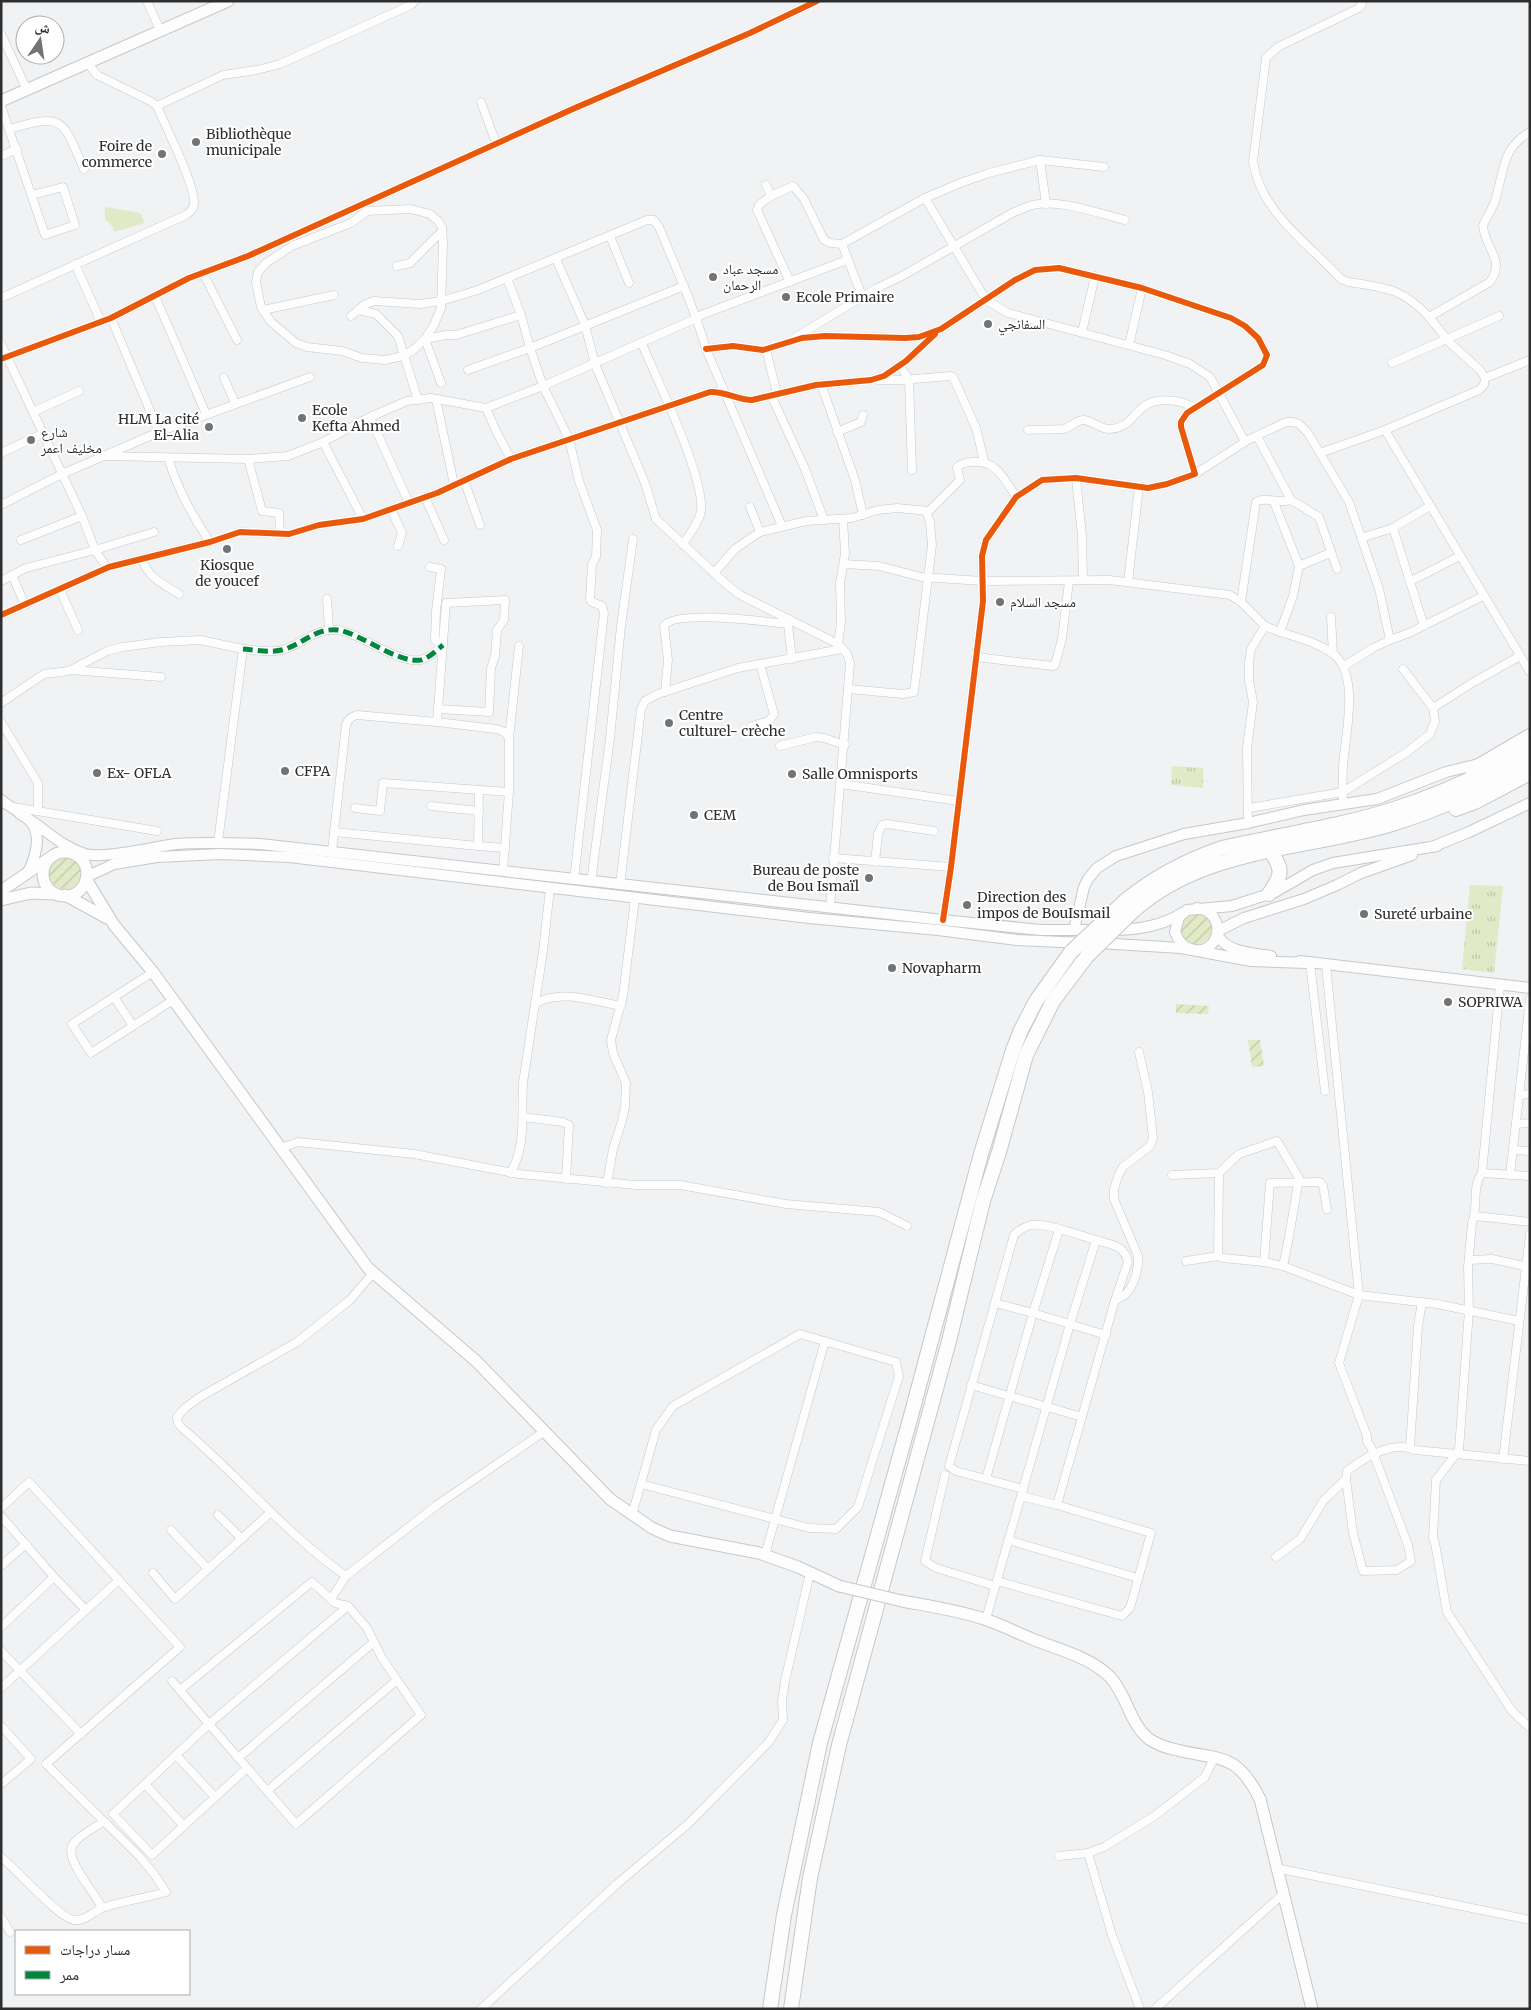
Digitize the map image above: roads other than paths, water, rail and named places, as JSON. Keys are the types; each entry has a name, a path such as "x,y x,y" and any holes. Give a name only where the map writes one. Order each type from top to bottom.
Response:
{"highway":[{"path":"1421,800 1530,736"},
{"path":"791,2009 810,1878 839,1745 949,1341 983,1201 999,1152 1026,1055 1053,1001 1087,956 1129,906 1138,890 1172,869 1222,848 1347,822 1421,800 1460,786 1530,748"},
{"path":"770,2009 784,1915 820,1743 912,1412 980,1154 1013,1050 1036,1001 1071,952 1129,906 1145,900 1181,879 1234,858 1391,824 1456,801 1530,762"},
{"path":"1354,832 1386,832 1452,811 1475,802 1530,773"},
{"path":"1269,894 1279,879 1281,870 1279,863 1270,850"}],"main road":[{"path":"1,101 228,1"},
{"path":"1074,930 1084,888 1091,874 1116,856 1184,834 1248,823 1304,810 1377,799 1446,772 1485,762"},
{"path":"1,800 60,842 74,850 91,855"},
{"path":"1182,913 1175,927 1177,938 1184,946 1194,950 1209,947 1216,939 1218,932 1244,918 1304,899 1361,873 1437,846 1530,803"},
{"path":"20,814 34,827 36,836 36,850 26,875"},
{"path":"1,900 31,893 45,892 62,895 77,892 86,878 87,871 82,860 60,842"},
{"path":"1,891 60,852 91,855 176,844 218,842 332,851 574,880 1018,928 1074,930 1139,929 1165,922 1197,908 1232,906 1269,894 1313,870 1333,863 1437,846"},
{"path":"36,850 44,864 45,882 48,887 101,914 114,924"},
{"path":"86,878 110,865 135,860 193,855 248,854 289,857 635,898 1017,940 1058,943 1142,944 1194,950 1251,960 1326,964 1530,988"},
{"path":"86,878 114,924 174,1000 344,1237 373,1273 476,1361 610,1499 632,1516 670,1536 700,1543 738,1548 765,1555 839,1586 966,1613 986,1619 1072,1654 1096,1665 1112,1679 1137,1726 1148,1738 1162,1747 1215,1756 1234,1764 1250,1780 1260,1799 1312,2009"},
{"path":"1197,908 1207,910 1214,917 1222,941 1233,949 1308,963"}],"street":[{"path":"147,1 160,30"},
{"path":"157,106 223,75 268,68 288,61 411,5 414,1"},
{"path":"4,358 111,318 203,272 248,256 496,143 750,33 817,1"},
{"path":"1320,453 1386,430 1479,390 1484,385 1485,378 1480,370 1411,299 1399,292 1342,279 1272,208 1258,184 1254,161 1266,58 1278,46 1354,11 1360,6 1361,1"},
{"path":"1,34 27,90"},
{"path":"1,298 186,216 192,209 194,202 189,181 157,106 97,75 88,63"},
{"path":"480,102 496,143"},
{"path":"1,106 17,149 32,195 46,235 75,226 63,187 32,195"},
{"path":"10,129 37,120 50,120 60,123 69,134 84,168"},
{"path":"1429,317 1490,282 1493,277 1497,266 1483,231 1483,226 1495,201 1509,152 1519,139 1530,132"},
{"path":"1,156 17,149"},
{"path":"1040,160 1046,204"},
{"path":"790,282 757,210 759,205 771,196 793,186 804,199 824,240 830,243 842,244 924,198 989,173 1040,160 1104,167"},
{"path":"766,185 771,196"},
{"path":"924,198 986,300 1008,313 1129,345 1190,364 1210,377 1245,442"},
{"path":"788,342 862,296 902,276 1014,212 1046,204 1068,206 1125,220"},
{"path":"411,209 430,214 438,221 442,231 441,308 434,325 425,339 403,356 385,360 362,358 342,351 308,348 296,343 283,333 271,322 263,310 256,282 258,272 266,263 292,246 343,226 367,211 411,209"},
{"path":"338,216 343,226"},
{"path":"351,316 364,305 374,301 420,304 441,301 478,290 648,220 654,220 659,227 684,286 697,318 706,349 729,397 782,526"},
{"path":"397,266 410,263 442,231"},
{"path":"610,236 629,283"},
{"path":"842,244 862,296"},
{"path":"556,259 585,325 595,364 645,483 656,519 740,595 840,647 847,654 850,664 830,908"},
{"path":"105,456 248,459 288,456 323,442 370,417 407,401 436,398 486,408 642,344 701,315 847,260"},
{"path":"76,264 101,322"},
{"path":"866,380 884,376 900,366 941,329 1015,280 1035,270 1059,268 1142,288 1231,318 1245,326 1258,338 1267,355 1263,365 1194,408 1187,413 1181,422 1195,474"},
{"path":"203,272 237,340"},
{"path":"1082,332 1095,276"},
{"path":"507,278 522,315 530,348 543,386 569,439 579,481 597,530 596,557 592,564 590,599 592,602 602,606 604,613 574,880"},
{"path":"468,370 530,348 684,286"},
{"path":"1129,345 1142,288"},
{"path":"155,296 206,414"},
{"path":"263,310 334,296"},
{"path":"358,310 376,314 398,336 418,400"},
{"path":"425,339 456,335 522,315"},
{"path":"1392,363 1499,316"},
{"path":"111,318 159,432"},
{"path":"706,349 723,346 754,350 766,349 802,338 825,336 919,337 941,329"},
{"path":"425,339 442,383"},
{"path":"1,344 4,358 33,412 82,516 95,550 108,568"},
{"path":"642,344 685,444 701,495 701,514 683,545"},
{"path":"766,349 774,395 824,520"},
{"path":"1485,378 1530,360"},
{"path":"900,366 909,379 912,470"},
{"path":"1,615 108,568 247,532 289,534 319,525 363,519 425,498 511,459 710,392 743,400 752,400 821,384 950,376 953,378 976,428 984,462"},
{"path":"1,504 62,474 159,432 310,377"},
{"path":"224,378 235,403"},
{"path":"821,384 855,480 863,515"},
{"path":"33,412 79,391"},
{"path":"436,398 454,484"},
{"path":"1028,430 1064,429 1076,421 1085,420 1108,429 1120,427 1130,422 1146,405 1152,403 1178,400 1194,408"},
{"path":"486,408 511,459"},
{"path":"837,432 861,422 863,415"},
{"path":"370,417 409,503"},
{"path":"943,920 983,601 982,556 986,540 1016,497 1042,480 1076,478 1139,487 1159,486 1195,474 1245,442 1286,422 1293,422 1308,433 1349,502 1379,589 1390,640"},
{"path":"1386,430 1530,672"},
{"path":"1,453 42,434"},
{"path":"1257,436 1290,500 1319,517 1337,569"},
{"path":"323,442 363,519"},
{"path":"168,458 192,516 210,542"},
{"path":"248,459 262,511 278,512 280,535"},
{"path":"714,573 735,549 760,532 782,526 844,519 892,508 926,511 931,509 960,480 957,470 959,465 974,461 984,462 1000,473 1016,497"},
{"path":"1076,478 1082,536 1083,580"},
{"path":"464,480 480,525"},
{"path":"1128,582 1139,487"},
{"path":"425,498 444,540"},
{"path":"1241,602 1254,506 1258,500 1274,502 1290,500"},
{"path":"1274,502 1299,566 1293,596 1280,632"},
{"path":"1361,538 1393,528 1430,506"},
{"path":"750,507 760,532"},
{"path":"392,509 402,533 398,546"},
{"path":"848,688 903,694 914,692 932,545 930,522 926,511"},
{"path":"22,540 82,516"},
{"path":"840,647 840,583 844,564 844,519"},
{"path":"1393,528 1424,626"},
{"path":"1,581 26,568 154,532"},
{"path":"592,882 610,738 620,634 633,539"},
{"path":"1299,566 1330,553"},
{"path":"1411,581 1460,556"},
{"path":"142,559 146,570 152,577 179,594"},
{"path":"844,564 879,566 929,578 983,581 1109,580 1230,595 1241,602 1265,626 1316,644 1333,654 1344,666 1349,685 1343,805"},
{"path":"430,567 440,569 435,640 443,645"},
{"path":"12,575 25,605"},
{"path":"976,657 1034,665 1055,665 1062,639 1070,580"},
{"path":"60,590 78,630"},
{"path":"1344,666 1373,648 1424,626 1484,596"},
{"path":"327,599 329,630"},
{"path":"437,722 446,603 505,600 504,620 497,630 491,668 489,712 438,709"},
{"path":"665,692 668,660 664,629 667,622 685,618 730,617 789,621"},
{"path":"1331,617 1333,654"},
{"path":"789,621 792,659"},
{"path":"1248,823 1247,748 1254,702 1249,680 1249,663 1251,649 1265,626"},
{"path":"70,670 107,650 161,642 200,640 243,649 281,650 289,648 318,632 329,630 349,633 372,645 410,659 421,660 430,656 443,645"},
{"path":"503,871 509,792 509,738 519,646"},
{"path":"620,885 641,709 646,701 665,692 738,668 792,659 840,647"},
{"path":"218,842 243,649"},
{"path":"1433,708 1520,656"},
{"path":"752,726 769,721 774,714 760,664"},
{"path":"1249,808 1343,792 1407,752 1430,734 1435,721 1433,708 1403,669"},
{"path":"1,703 44,674 70,670 161,677"},
{"path":"332,851 346,725 352,717 358,715 501,730 509,738"},
{"path":"1,722 38,783 38,811"},
{"path":"780,746 816,737 844,745"},
{"path":"355,808 380,811 383,783 509,792"},
{"path":"841,784 959,801"},
{"path":"478,846 479,790"},
{"path":"431,806 479,811"},
{"path":"10,807 157,831"},
{"path":"875,862 878,834 882,826 887,824 934,830"},
{"path":"334,832 505,848"},
{"path":"833,858 951,867"},
{"path":"510,1173 519,1154 523,1117 523,1083 536,1003 550,888"},
{"path":"607,1183 613,1148 625,1107 626,1083 613,1053 611,1040 620,1006 635,898"},
{"path":"1308,963 1325,1091"},
{"path":"1326,964 1359,1295 1339,1363 1367,1436 1367,1442 1373,1454 1408,1545 1411,1561 1396,1570 1363,1571 1353,1533 1346,1479 1348,1471 1373,1454 1380,1451 1410,1447 1455,1455 1530,1460"},
{"path":"153,972 72,1024 91,1053 174,1000"},
{"path":"1500,985 1482,1173 1476,1182 1475,1216 1472,1223 1469,1260 1469,1310 1459,1450 1436,1480 1433,1538 1447,1612 1512,1710 1530,1728"},
{"path":"536,1003 549,997 564,995 620,1006"},
{"path":"114,997 132,1026"},
{"path":"1510,1175 1519,1095 1526,1059 1530,1000"},
{"path":"1115,1300 1128,1294 1139,1266 1138,1256 1114,1199 1114,1189 1123,1167 1150,1146 1153,1138 1148,1092 1139,1052"},
{"path":"1519,1095 1530,1094"},
{"path":"523,1117 563,1122 569,1126 566,1179"},
{"path":"1516,1124 1530,1123"},
{"path":"1172,1175 1219,1173 1240,1154 1277,1141 1299,1183 1283,1266"},
{"path":"281,1148 298,1142 414,1154 510,1173 607,1183 680,1185 786,1204 879,1212 907,1226"},
{"path":"1513,1150 1530,1151"},
{"path":"1218,1256 1219,1173"},
{"path":"1482,1173 1530,1176"},
{"path":"1264,1262 1270,1183 1320,1182 1323,1186 1327,1209"},
{"path":"1475,1216 1530,1222"},
{"path":"945,1475 925,1561 936,1568 1122,1616 1130,1608 1150,1533 1057,1506 986,1479 956,1471 949,1466 1014,1235 1021,1229 1032,1225 1046,1226 1120,1247 1127,1256 1128,1262 1115,1300 1057,1506"},
{"path":"986,1479 1059,1230"},
{"path":"1503,1459 1520,1310 1528,1267 1530,1234"},
{"path":"986,1619 1070,1324 1096,1240"},
{"path":"1186,1261 1218,1256 1264,1262 1283,1266 1359,1295 1422,1302 1519,1321"},
{"path":"1469,1260 1492,1259 1528,1267"},
{"path":"346,1576 319,1555 271,1512 182,1428 178,1423 177,1417 200,1396 297,1342 350,1300 373,1273"},
{"path":"1410,1447 1418,1326 1422,1302"},
{"path":"995,1303 1032,1317 1070,1324 1106,1335"},
{"path":"1520,1310 1530,1312"},
{"path":"632,1516 656,1430 673,1406 800,1334 896,1362 899,1376 858,1507 836,1529 809,1528 641,1484"},
{"path":"765,1555 825,1341"},
{"path":"971,1385 1082,1417"},
{"path":"331,1599 346,1576 437,1505 545,1431"},
{"path":"1276,1557 1300,1540 1324,1500 1346,1479"},
{"path":"1,1508 29,1482 180,1647 46,1764"},
{"path":"153,1573 175,1599 271,1512"},
{"path":"218,1515 242,1539"},
{"path":"1,1516 54,1578 86,1610"},
{"path":"171,1530 208,1569"},
{"path":"1008,1540 1138,1578"},
{"path":"1,1566 26,1544"},
{"path":"482,2009 617,1884 688,1824 768,1743 783,1720 782,1701 785,1680 810,1573"},
{"path":"1,1627 54,1578"},
{"path":"86,1610 119,1580"},
{"path":"172,1681 296,1824 421,1714 382,1658 367,1628 348,1606 335,1603 312,1582 180,1690"},
{"path":"1,1688 101,1596"},
{"path":"247,1768 152,1855 113,1814 209,1724 348,1606"},
{"path":"238,1758 374,1642"},
{"path":"1,1651 81,1734"},
{"path":"267,1791 397,1680"},
{"path":"1,1726 31,1759 46,1764 140,1857 166,1892 102,1908 80,1920 70,1920 1,1856"},
{"path":"176,1755 215,1797"},
{"path":"1059,1856 1088,1853 1104,1848 1168,1806 1205,1777 1215,1756"},
{"path":"1,1784 31,1759"},
{"path":"145,1784 184,1826"},
{"path":"102,1908 74,1863 70,1853 74,1843 103,1822"},
{"path":"1088,1853 1112,1935 1140,2009"},
{"path":"1276,1868 1530,1920"},
{"path":"1155,2009 1283,1894"},
{"path":"1,1917 10,1932"}],"place":[{"name":"Bibliothèque municipale","path":"196,142"},
{"name":"Foire de commerce","path":"162,154"},
{"name":"مسجد عباد الرحمان","path":"713,277"},
{"name":"Ecole Primaire","path":"786,297"},
{"name":"السفانجي","path":"988,324"},
{"name":"Ecole Kefta Ahmed","path":"302,418"},
{"name":"HLM La cité El-Alia","path":"209,427"},
{"name":"شارع مخليف اعمر","path":"31,440"},
{"name":"Kiosque de youcef","path":"227,549"},
{"name":"مسجد السلام","path":"1000,602"},
{"name":"Centre culturel- crèche","path":"669,723"},
{"name":"CFPA","path":"285,771"},
{"name":"Ex- OFLA","path":"97,773"},
{"name":"Salle Omnisports","path":"792,774"},
{"name":"CEM","path":"694,815"},
{"name":"Bureau de poste de Bou Ismaïl","path":"869,878"},
{"name":"Direction des impos de BouIsmail","path":"967,905"},
{"name":"Sureté urbaine","path":"1364,914"},
{"name":"Novapharm","path":"892,968"},
{"name":"SOPRIWA","path":"1448,1002"}]}
